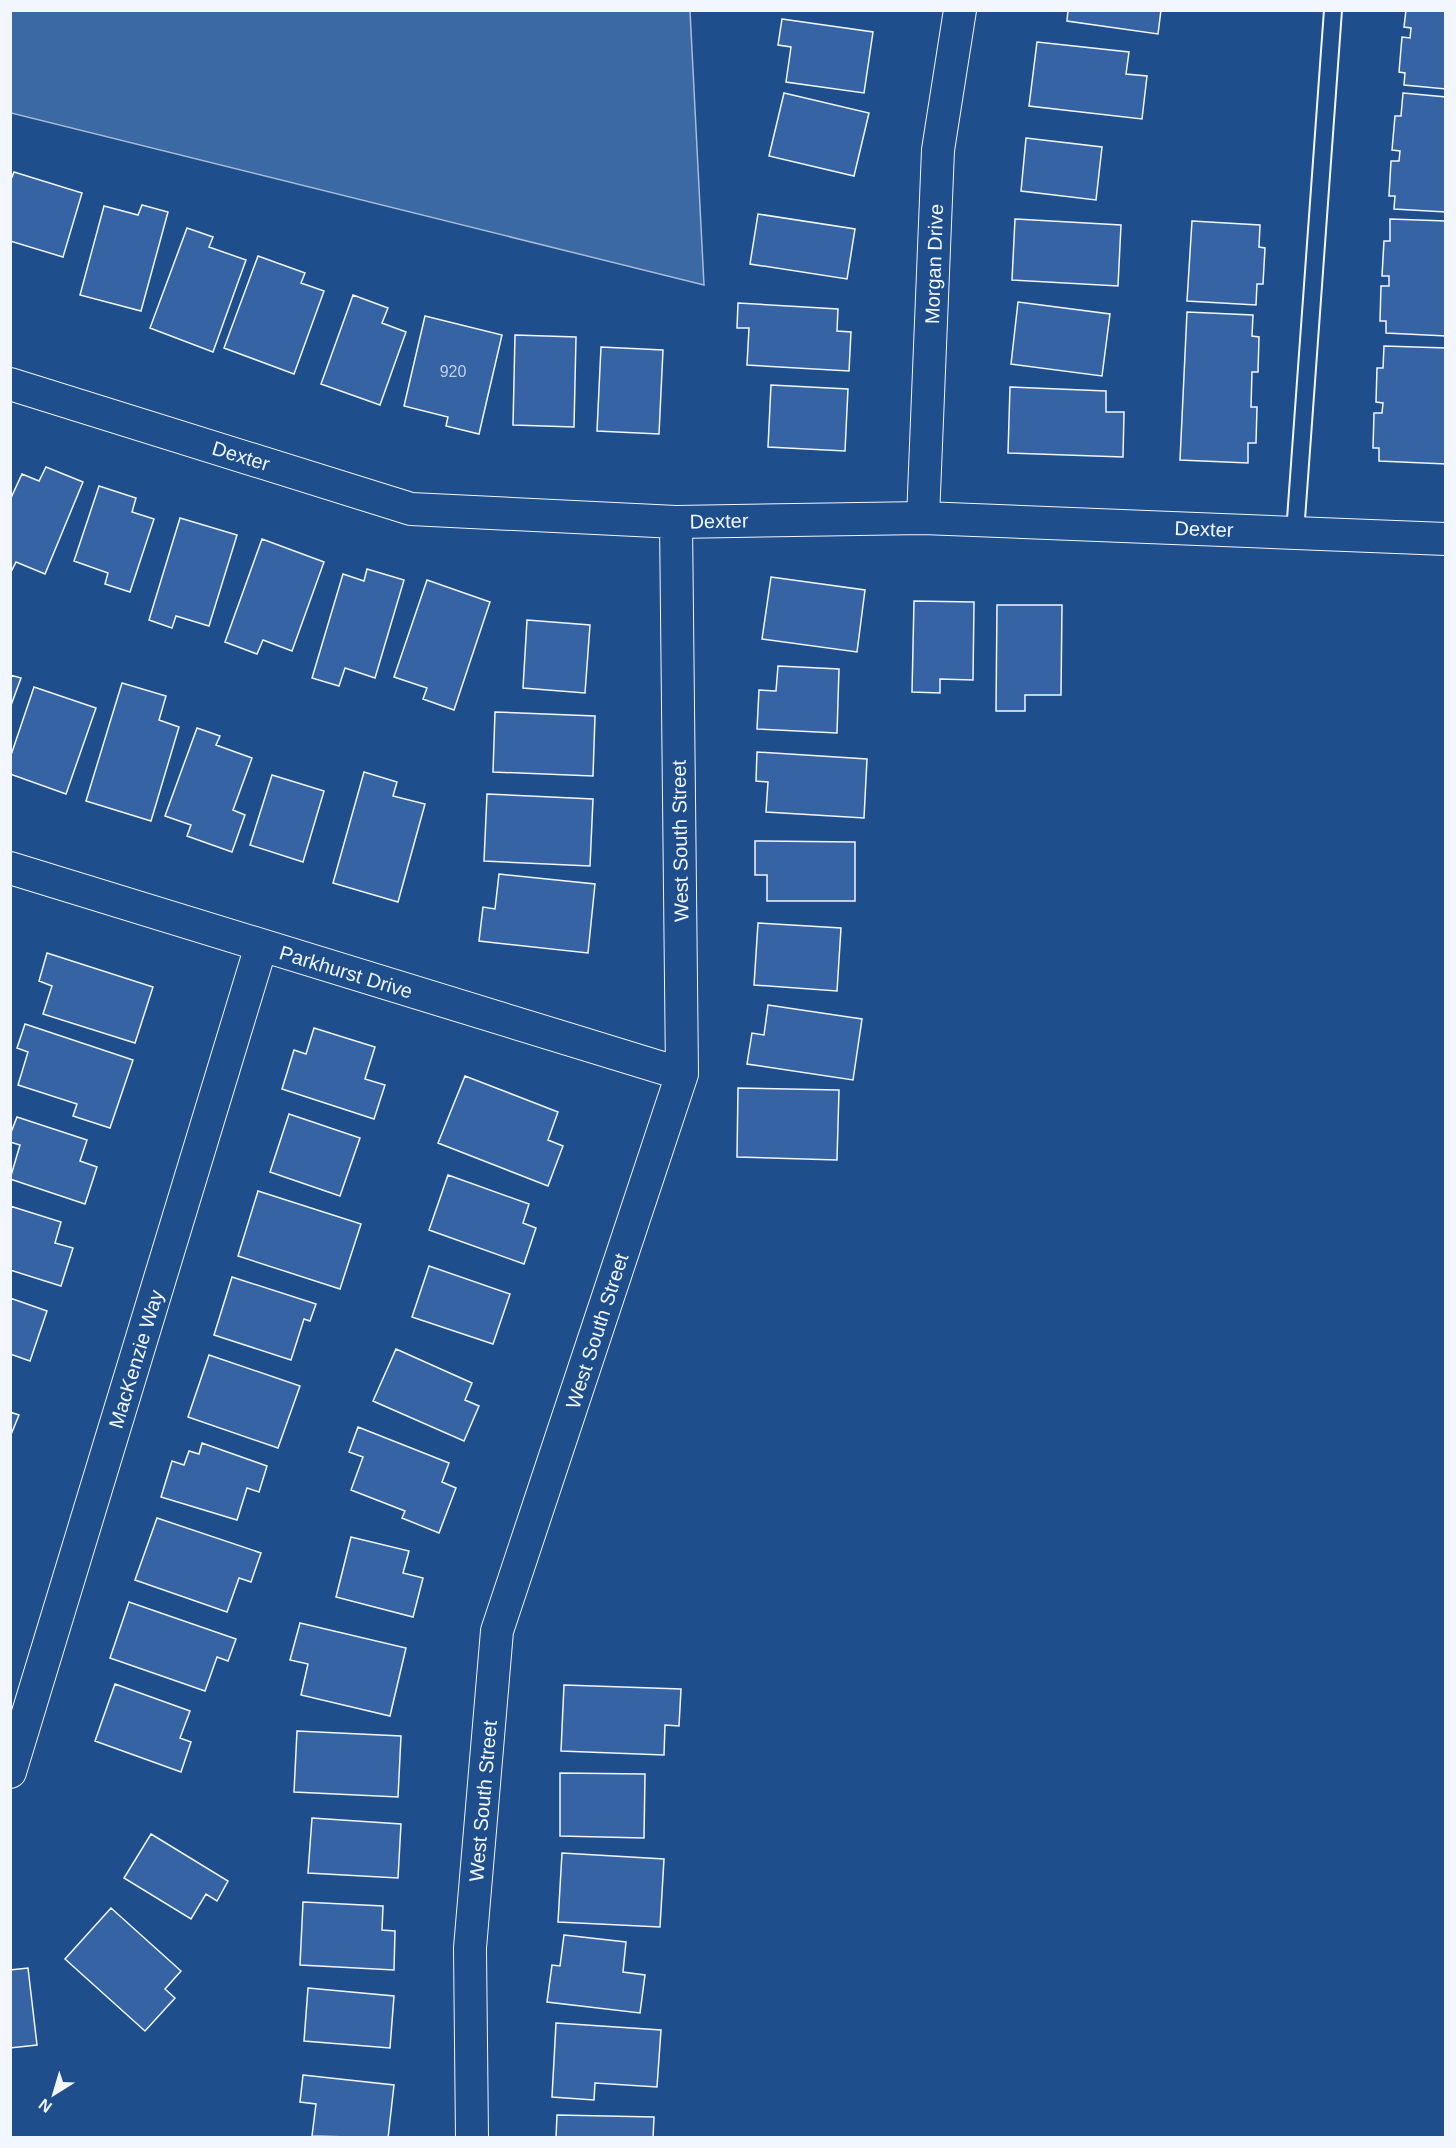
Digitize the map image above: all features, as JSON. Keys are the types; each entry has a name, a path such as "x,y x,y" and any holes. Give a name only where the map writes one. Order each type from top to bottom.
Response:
{"street":[{"name":"Morgan Drive","path":"923,518 938,150 960,10"},
{"name":"Dexter","path":"10,384 411,509 676,522 923,518 1446,539"},
{"name":"West South Street","path":"472,2138 470,1948 497,1631 682,1074 676,522"},
{"name":"Parkhurst Drive","path":"10,868 682,1074"},
{"name":"MacKenzie Way","path":"10,1772 261,946"}],"lane":[{"path":"1296,533 1333,10"}],"water":[{"path":"11,10 690,11 704,285 11,113"}],"building":[{"path":"1068,10 1161,10 1158,34 1067,21"},
{"path":"1406,10 1446,10 1446,89 1404,85 1405,73 1399,72 1402,37 1410,38 1411,28 1404,27"},
{"path":"782,19 873,32 864,93 786,82 791,47 778,45"},
{"path":"1037,42 1129,52 1126,74 1147,76 1142,119 1029,106"},
{"path":"784,93 869,113 854,176 769,156"},
{"path":"1403,93 1446,97 1446,212 1394,209 1395,196 1389,196 1391,161 1399,161 1400,151 1392,150 1395,116 1401,116"},
{"path":"1026,138 1102,147 1096,200 1021,191"},
{"path":"14,172 82,193 63,257 10,241 10,182"},
{"path":"142,205 168,212 141,311 80,295 104,206 138,215"},
{"path":"758,214 855,229 847,279 750,264"},
{"path":"1015,219 1121,225 1118,286 1012,280"},
{"path":"1390,219 1446,221 1446,336 1386,333 1386,321 1380,321 1381,286 1389,286 1389,276 1382,276 1384,241 1390,241"},
{"path":"1192,221 1260,225 1259,247 1265,248 1263,284 1257,284 1256,305 1187,301"},
{"path":"187,228 213,237 209,247 246,260 213,352 150,328"},
{"path":"258,256 305,273 301,283 324,291 294,374 224,348"},
{"path":"353,295 388,308 382,323 406,332 380,405 321,384"},
{"path":"1018,302 1110,314 1102,376 1011,364"},
{"path":"738,303 838,309 837,331 851,332 849,371 747,365 749,328 737,328"},
{"path":"1187,312 1253,315 1252,336 1259,337 1258,372 1252,372 1251,407 1257,407 1256,443 1248,443 1248,463 1180,460"},
{"path":"425,316 502,335 479,434 446,426 448,417 404,406"},
{"path":"515,335 576,337 574,427 513,425"},
{"path":"1384,346 1446,348 1446,464 1379,461 1379,448 1373,448 1374,413 1382,413 1383,403 1376,402 1377,368 1383,368"},
{"path":"601,347 663,350 659,434 597,431"},
{"path":"771,385 848,389 845,451 768,447"},
{"path":"1010,387 1106,391 1106,412 1124,412 1123,457 1008,453"},
{"path":"46,467 83,482 45,574 16,562 10,574 10,500 22,474 39,481"},
{"path":"99,486 136,498 132,512 154,519 130,592 105,584 108,573 74,561"},
{"path":"180,518 237,535 209,626 176,616 172,628 149,620"},
{"path":"262,539 324,562 292,651 263,640 257,654 225,642"},
{"path":"367,569 404,580 375,678 345,668 339,686 312,678 343,574 364,581"},
{"path":"771,577 865,590 857,652 762,639"},
{"path":"427,580 490,602 454,710 423,699 427,688 394,677"},
{"path":"914,601 974,602 973,680 940,679 940,693 912,692"},
{"path":"997,605 1062,605 1061,695 1025,695 1025,711 996,711"},
{"path":"527,620 590,625 585,693 523,688"},
{"path":"778,666 839,669 837,733 757,729 759,690 776,691"},
{"path":"10,675 21,678 10,708"},
{"path":"122,683 166,696 159,720 179,727 151,821 86,801"},
{"path":"34,687 96,708 66,794 10,774 10,758"},
{"path":"495,712 595,716 593,776 493,772"},
{"path":"197,728 220,736 216,745 252,758 233,810 245,815 232,852 187,836 191,825 165,816"},
{"path":"757,752 867,759 864,818 766,812 768,782 756,781"},
{"path":"364,772 397,782 393,796 425,804 398,902 333,883"},
{"path":"272,775 324,791 303,862 250,845"},
{"path":"487,794 593,799 590,866 484,861"},
{"path":"755,841 855,842 855,901 767,901 767,875 755,875"},
{"path":"499,874 595,884 588,953 479,941 483,907 495,909"},
{"path":"758,923 841,928 837,991 754,985"},
{"path":"47,953 153,987 135,1043 43,1014 52,986 39,981"},
{"path":"768,1005 862,1019 853,1080 747,1064 752,1033 764,1035"},
{"path":"25,1024 133,1060 110,1128 73,1116 77,1104 18,1085 28,1052 17,1048"},
{"path":"314,1028 375,1047 365,1079 385,1085 374,1119 282,1089 294,1050 306,1054"},
{"path":"465,1076 558,1112 548,1140 563,1146 548,1186 438,1143"},
{"path":"738,1088 839,1090 837,1160 737,1157"},
{"path":"289,1114 360,1138 340,1196 270,1172"},
{"path":"17,1117 87,1140 80,1161 97,1167 85,1204 10,1179 20,1145 10,1142 10,1135"},
{"path":"448,1175 529,1204 523,1223 536,1228 524,1264 429,1230"},
{"path":"258,1191 361,1224 340,1289 238,1256"},
{"path":"10,1206 61,1222 55,1243 73,1248 61,1286 10,1270"},
{"path":"429,1266 510,1294 493,1344 412,1317"},
{"path":"232,1277 316,1304 310,1321 304,1319 291,1360 214,1335"},
{"path":"10,1298 47,1311 30,1361 10,1354"},
{"path":"396,1349 472,1383 465,1400 479,1406 464,1441 373,1401"},
{"path":"209,1355 300,1386 278,1448 188,1417"},
{"path":"10,1412 19,1415 10,1437"},
{"path":"358,1427 449,1463 442,1482 456,1488 439,1533 402,1518 405,1511 351,1490 363,1457 349,1452"},
{"path":"202,1443 267,1466 259,1492 247,1488 237,1520 161,1497 172,1461 184,1465 189,1451 199,1454"},
{"path":"157,1518 261,1553 251,1582 239,1578 227,1612 135,1580"},
{"path":"351,1537 409,1551 403,1573 423,1578 413,1617 336,1597"},
{"path":"129,1602 236,1639 228,1661 217,1657 205,1691 110,1658"},
{"path":"300,1623 406,1648 390,1716 301,1695 308,1664 290,1660"},
{"path":"115,1684 190,1711 180,1738 191,1742 181,1772 95,1741"},
{"path":"564,1685 681,1689 679,1726 665,1725 664,1755 561,1751"},
{"path":"297,1731 401,1736 398,1797 294,1792"},
{"path":"560,1773 645,1774 644,1838 560,1836"},
{"path":"312,1818 401,1824 398,1878 308,1873"},
{"path":"151,1834 228,1881 217,1901 206,1894 191,1919 124,1878"},
{"path":"562,1853 664,1859 660,1927 558,1922"},
{"path":"303,1902 383,1906 382,1930 395,1931 394,1970 300,1965"},
{"path":"111,1908 181,1971 165,1989 175,1998 145,2031 65,1959"},
{"path":"564,1935 626,1942 623,1972 645,1975 640,2013 547,2002 552,1965 560,1966"},
{"path":"28,1968 37,2045 10,2048 10,1970"},
{"path":"308,1988 394,1996 390,2048 304,2041"},
{"path":"556,2023 661,2030 657,2087 595,2083 594,2100 552,2097"},
{"path":"303,2075 394,2085 388,2138 312,2136 316,2104 300,2102"},
{"path":"557,2115 654,2117 653,2138 556,2138"}]}
